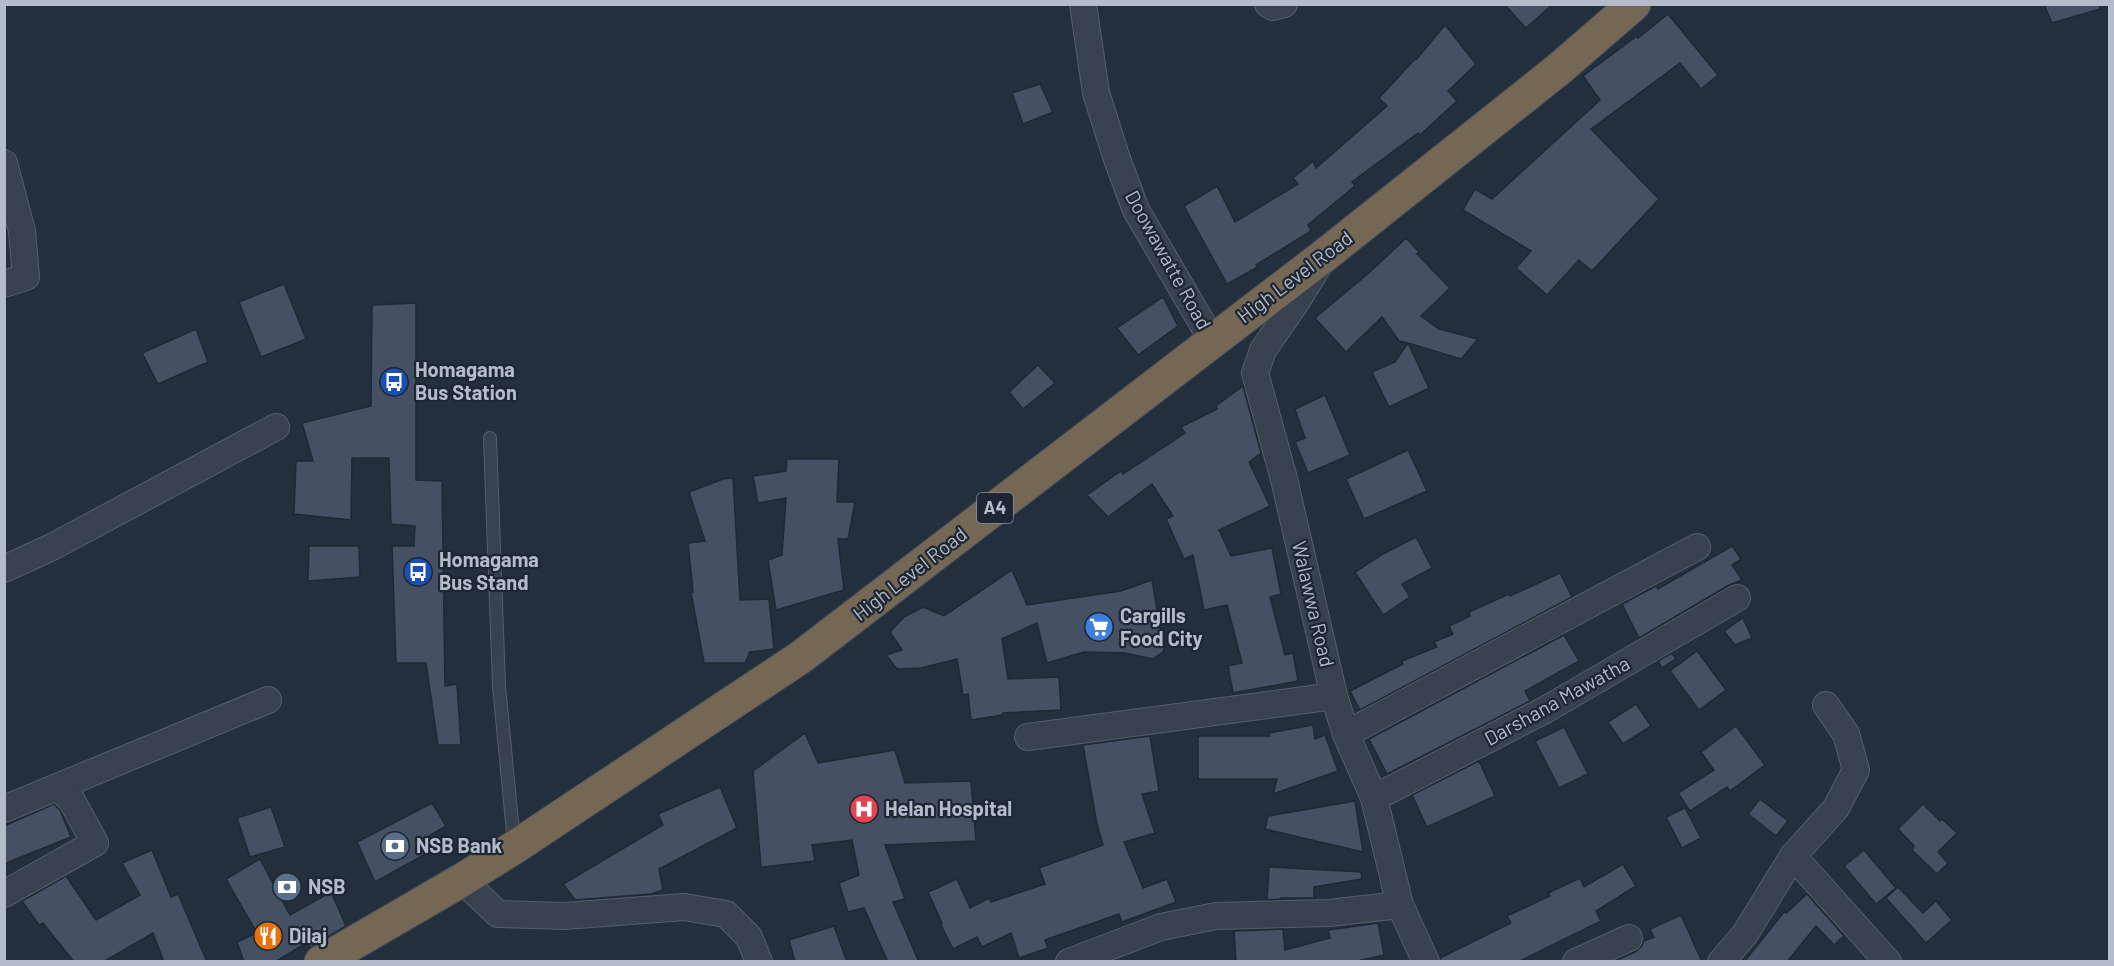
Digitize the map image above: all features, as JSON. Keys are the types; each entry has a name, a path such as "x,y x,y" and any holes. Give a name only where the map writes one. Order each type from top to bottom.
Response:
{"highway":[{"name":"High Level Road","path":"321,962 514,847 801,657 1325,255 1559,69 1634,4"}],"street":[{"name":"Doowawatte Road","path":"1083,4 1096,93 1136,210 1212,340"},
{"path":"1268,4 1273,7 1284,4"},
{"path":"4,163 22,231 26,277 4,284"},
{"name":"Walawwa Road","path":"1325,255 1263,350 1255,373 1284,479 1334,696 1346,735 1374,798 1400,905 1426,962"},
{"path":"4,569 51,547 276,427"},
{"path":"1346,735 1696,547"},
{"name":"Darshana Mawatha","path":"1374,798 1545,710 1737,598"},
{"path":"1028,738 1334,696"},
{"path":"4,809 268,700"},
{"path":"1721,962 1745,934 1794,856 1836,807 1856,770 1846,734 1826,705"},
{"path":"4,894 95,843 72,801 58,787"},
{"path":"1794,856 1888,962"},
{"path":"462,880 498,914 564,916 684,907 726,914 749,937 759,962"},
{"path":"1069,962 1161,927 1216,916 1329,913 1400,905"},
{"path":"1576,962 1629,938"}],"lane":[{"path":"490,438 499,686 514,847"}],"building":[{"path":"1504,4 1553,4 1526,28"},
{"path":"2044,4 2100,4 2100,9 2052,23"},
{"path":"1668,14 1718,75 1701,89 1680,63 1591,129 1659,199 1592,271 1579,260 1547,295 1516,268 1531,251 1463,210 1475,189 1492,199 1600,100 1583,76"},
{"path":"1445,25 1476,64 1448,91 1457,101 1420,135 1418,133 1352,182 1355,186 1308,225 1311,231 1256,265 1258,267 1227,284 1184,206 1217,186 1235,222 1298,184 1293,178 1313,161 1316,168 1387,106 1379,98 1416,60"},
{"path":"1040,84 1053,112 1023,124 1012,93"},
{"path":"1406,238 1419,252 1417,254 1450,288 1421,316 1439,329 1478,339 1461,359 1399,341 1382,317 1346,352 1315,318"},
{"path":"284,284 306,339 261,357 239,302"},
{"path":"1163,297 1178,326 1138,355 1117,328"},
{"path":"416,303 416,480 442,481 445,686 457,684 461,745 438,745 426,663 396,663 392,546 414,546 415,526 391,524 389,458 352,458 351,520 294,514 296,461 313,461 302,423 371,406 372,305"},
{"path":"196,329 208,362 158,384 142,353"},
{"path":"1408,343 1429,388 1389,407 1372,372 1395,362"},
{"path":"1038,365 1055,383 1023,409 1009,392"},
{"path":"1243,386 1261,453 1249,462 1270,506 1219,530 1231,556 1272,548 1281,594 1270,597 1285,655 1293,653 1298,681 1233,693 1228,666 1242,663 1227,605 1204,610 1193,555 1184,559 1166,519 1173,516 1152,484 1108,517 1087,495 1121,471 1123,474 1185,433 1181,427 1217,409 1216,406"},
{"path":"1325,395 1350,455 1308,473 1295,442 1305,438 1295,409"},
{"path":"1408,450 1427,491 1364,519 1346,479"},
{"path":"787,459 839,459 837,502 855,502 848,539 838,539 844,590 776,610 768,560 782,555 786,498 758,503 753,476 786,471"},
{"path":"733,478 740,600 769,599 774,649 750,652 745,663 704,663 691,592 693,592 688,543 705,541 689,492 723,479"},
{"path":"1416,537 1432,568 1402,584 1410,597 1383,615 1355,572"},
{"path":"309,546 359,546 360,577 308,581"},
{"path":"1732,546 1741,559 1732,565 1742,580 1729,585 1639,638 1622,604 1656,586 1658,589"},
{"path":"1012,570 1027,605 1121,591 1152,580 1164,651 1153,659 1125,653 1084,652 1047,663 1037,623 1002,639 1008,679 1059,677 1061,710 1003,713 1003,715 971,720 968,694 963,695 957,659 921,668 897,669 886,655 902,650 890,632 904,617 923,607 944,616"},
{"path":"1560,573 1572,597 1360,710 1350,691 1403,664 1402,661 1437,647 1434,642 1453,634 1449,626 1470,616 1469,612"},
{"path":"1743,618 1752,638 1735,645 1724,631"},
{"path":"1564,635 1579,661 1525,691 1530,701 1387,774 1369,739"},
{"path":"1697,651 1726,690 1699,710 1670,671"},
{"path":"1672,653 1676,659 1662,668 1658,661"},
{"path":"1636,704 1651,726 1623,744 1608,722"},
{"path":"1313,725 1315,739 1325,735 1338,771 1273,794 1277,779 1198,779 1198,736 1270,736 1269,733"},
{"path":"1736,726 1765,765 1730,791 1727,787 1690,811 1678,793 1714,770 1701,752"},
{"path":"1564,727 1588,774 1559,788 1535,741"},
{"path":"805,733 818,763 895,750 905,783 971,781 976,841 885,845 905,899 893,902 919,962 888,962 864,908 848,912 839,883 859,875 852,840 812,845 815,861 761,867 753,771"},
{"path":"1150,736 1159,791 1142,794 1155,833 1124,842 1143,888 1167,879 1176,902 1122,922 1119,914 1045,940 1048,948 1019,958 1011,933 982,947 977,937 953,949 928,892 957,879 970,908 989,898 991,902 1045,884 1039,868 1103,845 1083,745"},
{"path":"1479,761 1495,796 1427,827 1412,795"},
{"path":"720,787 737,828 659,869 663,890 651,894 575,900 563,884 663,825 658,814"},
{"path":"1760,799 1788,821 1776,836 1748,814"},
{"path":"1355,801 1363,852 1265,829 1268,816"},
{"name":"NSB Bank","path":"432,803 446,826 427,837 433,850 375,882 357,842"},
{"path":"54,804 60,810 71,837 4,864 4,826"},
{"path":"1923,804 1940,821 1942,819 1957,833 1938,852 1948,863 1937,874 1912,850 1914,846 1898,829"},
{"path":"271,807 285,847 250,857 237,818"},
{"path":"1685,808 1701,838 1682,848 1666,817"},
{"path":"152,850 171,897 178,894 207,962 164,962 153,933 103,962 74,962 43,923 39,925 22,901 66,876 96,920 140,895 122,863"},
{"path":"1864,850 1896,888 1876,904 1844,866"},
{"path":"260,859 290,915 331,892 346,926 310,948 308,942 275,962 244,962 237,942 257,933 226,879"},
{"path":"1623,864 1636,886 1596,911 1601,921 1518,962 1441,962 1440,958 1511,923 1507,916 1550,896 1548,893 1580,878 1584,887"},
{"path":"1269,867 1361,872 1362,879 1314,887 1314,898 1267,900"},
{"path":"1898,887 1923,913 1936,901 1952,920 1926,943 1886,898"},
{"path":"1807,894 1844,936 1834,945 1816,926 1787,962 1744,962 1784,912 1786,913"},
{"path":"1681,915 1702,962 1613,962 1635,952 1644,941 1654,937 1650,929"},
{"path":"1378,923 1384,955 1353,962 1236,962 1234,931 1283,929 1285,950 1330,938 1328,930"},
{"path":"834,926 847,962 795,962 789,940"}],"place":[{"name":"Homagama Bus Station","path":"394,382"},
{"name":"Homagama Bus Stand","path":"418,572"},
{"name":"Cargills Food City","path":"1099,627"},
{"name":"Helan Hospital","path":"864,809"},
{"name":"NSB Bank","path":"395,846"},
{"name":"NSB","path":"287,887"},
{"name":"Dilaj","path":"268,936"}]}
